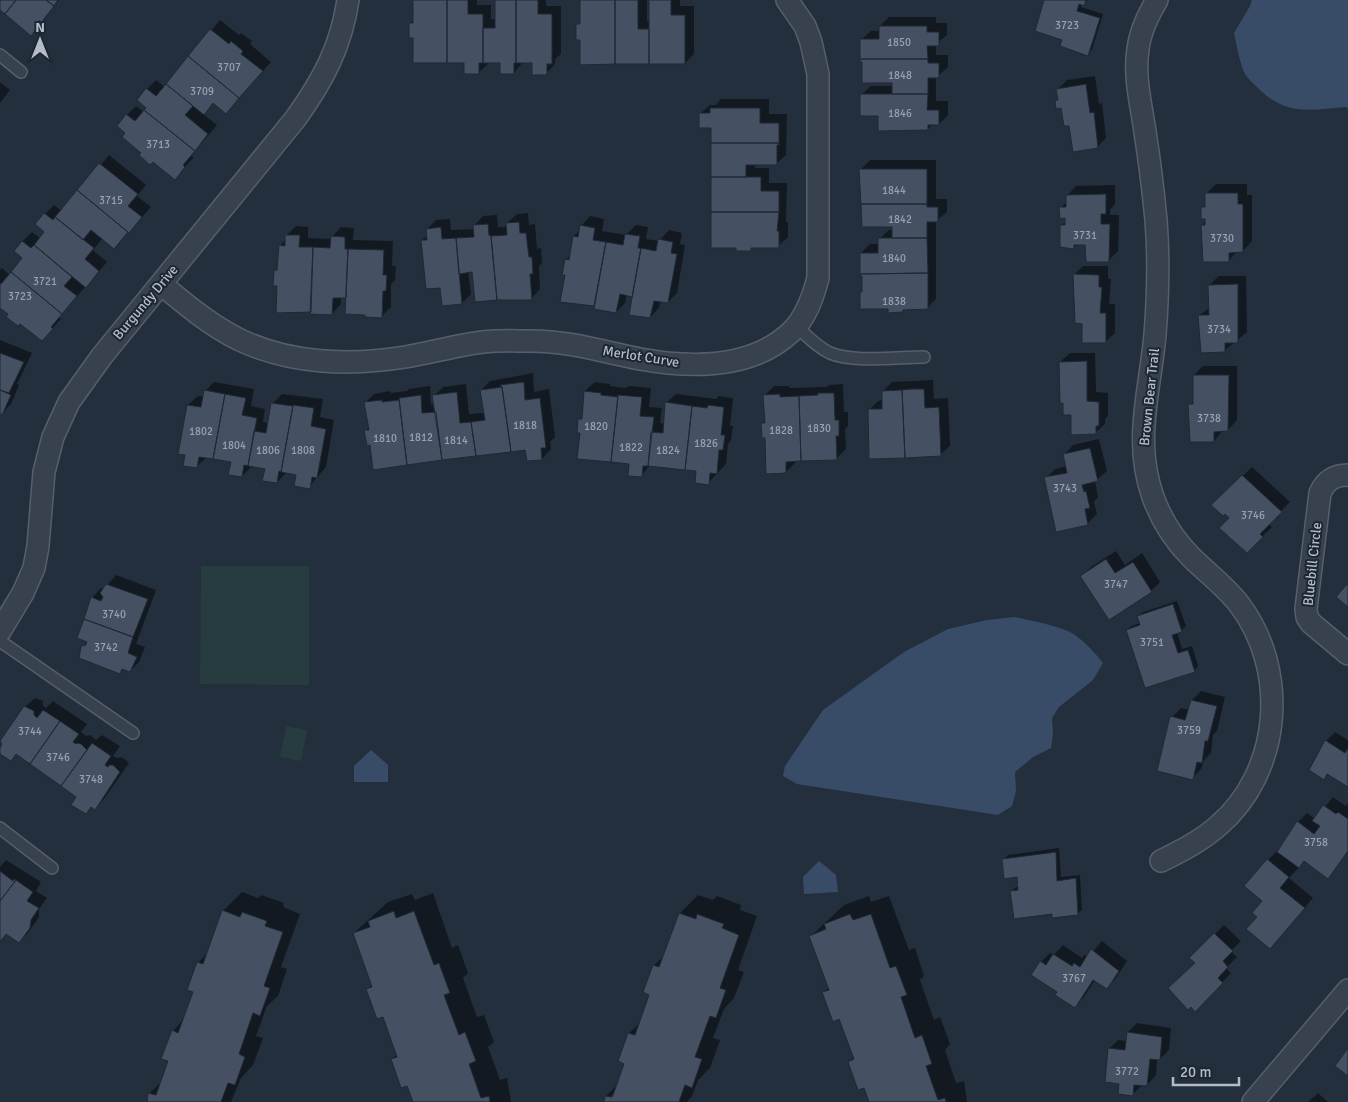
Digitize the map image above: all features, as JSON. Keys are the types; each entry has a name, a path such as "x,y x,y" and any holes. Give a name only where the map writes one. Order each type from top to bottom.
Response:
{"street":[{"name":"Burgundy Drive","path":"0,631 23,593 34,568 38,546 44,472 53,437 69,402 90,370 296,118 319,84 341,37 348,0"},
{"name":"Merlot Curve","path":"161,284 199,315 238,339 260,349 283,355 328,362 380,360 484,342 506,341 562,343 642,359 674,363 729,362 747,358 765,350 778,342 796,326 808,306 818,278 818,74 811,42 805,26 787,0"},
{"name":"Brown Bear Trail","path":"1157,0 1142,30 1136,63 1156,223 1158,280 1155,336 1142,433 1147,476 1153,498 1163,519 1176,539 1192,558 1226,589 1251,621 1261,641 1268,664 1273,701 1268,742 1260,765 1245,796 1218,826 1184,849 1161,861"},
{"name":"Bluebill Circle","path":"1348,474 1331,478 1324,484 1320,493 1306,609 1307,617 1311,623 1348,654"},
{"path":"1253,1102 1348,990"}],"lane":[{"path":"0,55 21,72"},
{"path":"796,326 819,347 840,356 852,358 924,357"},
{"path":"0,641 133,733"},
{"path":"0,828 52,868"}],"green space":[{"path":"201,566 309,566 309,685 200,684"},
{"path":"286,726 307,730 301,761 280,757"}],"water":[{"path":"1252,0 1348,0 1348,108 1309,110 1288,107 1268,97 1248,78 1241,64 1234,33"},
{"path":"1015,617 1055,626 1075,635 1103,663 1093,680 1059,707 1052,718 1053,735 1051,748 1033,757 1015,772 1016,791 1012,806 998,815 797,784 783,776 785,766 823,710 904,652 948,629 987,620"},
{"path":"371,750 388,765 388,782 354,782 354,766"},
{"path":"819,861 836,875 838,892 804,894 803,877"}],"building":[{"path":"0,0 16,0 5,14 0,10"},
{"path":"16,0 46,0 54,6 31,36 5,14"},
{"path":"46,0 58,0 54,6"},
{"path":"413,0 447,0 447,63 413,63 413,38 409,38 409,23 413,23"},
{"path":"447,0 468,0 468,14 483,14 483,63 479,63 479,74 464,74 464,63 447,63"},
{"path":"495,0 516,0 516,63 514,63 514,74 500,74 500,63 483,63 483,28 495,28"},
{"path":"516,0 538,0 538,14 552,14 552,64 547,64 547,75 532,75 532,63 516,63"},
{"path":"580,0 615,0 615,64 580,65 580,40 576,40 576,24 580,24"},
{"path":"615,0 638,0 638,29 649,29 649,64 615,64"},
{"path":"649,0 671,0 671,15 685,15 685,64 649,64"},
{"path":"1044,0 1086,0 1084,6 1079,4 1077,11 1100,18 1088,56 1060,46 1062,40 1035,31"},
{"path":"879,26 927,26 927,32 939,32 939,46 927,46 928,59 860,59 860,39 879,39"},
{"path":"210,29 229,44 231,41 243,51 241,54 263,71 239,98 188,56"},
{"path":"188,56 239,98 226,114 213,103 204,115 166,84"},
{"path":"860,59 928,59 928,63 939,63 939,78 928,78 928,94 892,94 892,83 862,83 862,62 860,62"},
{"path":"166,84 193,106 185,115 208,134 195,151 144,110 146,108 137,100 146,88 156,96"},
{"path":"1086,84 1090,113 1094,112 1098,148 1073,152 1069,126 1064,126 1061,108 1056,109 1055,100 1058,100 1056,89"},
{"path":"860,94 928,94 927,110 939,110 939,125 928,125 928,130 878,131 878,116 860,116"},
{"path":"710,108 760,108 760,123 779,123 779,143 711,143 711,128 699,128 699,113 710,113"},
{"path":"144,110 195,151 183,165 185,167 175,180 153,162 150,165 139,155 141,153 122,137 125,133 117,126 126,114 135,121"},
{"path":"711,143 779,143 777,145 777,165 746,165 746,177 711,177"},
{"path":"99,163 138,194 128,206 142,217 129,233 77,190"},
{"path":"859,169 927,169 927,204 861,204"},
{"path":"711,177 761,177 761,191 779,191 779,212 711,212"},
{"path":"77,190 128,232 114,249 91,230 83,240 55,217"},
{"path":"1205,193 1238,193 1238,204 1243,204 1243,252 1229,253 1229,262 1203,262 1201,225 1205,225 1205,219 1201,219 1201,207 1205,207"},
{"path":"1106,194 1106,214 1101,214 1101,224 1110,224 1109,262 1086,262 1085,245 1074,245 1074,249 1060,247 1060,225 1065,225 1065,218 1060,219 1059,207 1066,207 1066,195"},
{"path":"861,204 927,204 927,207 938,207 938,222 927,222 927,238 892,238 892,227 862,227"},
{"path":"711,212 779,212 777,231 779,231 779,248 751,248 751,251 736,251 736,248 711,248"},
{"path":"44,213 53,220 55,217 94,248 85,259 99,271 86,288 34,245 44,232 35,224"},
{"path":"519,222 520,233 526,233 529,257 532,257 533,274 530,274 532,300 497,300 491,236 507,235 506,223"},
{"path":"488,224 489,235 491,236 497,300 475,302 472,272 459,274 456,238 474,237 473,225"},
{"path":"580,225 595,228 593,240 606,242 594,306 560,302 565,275 562,275 565,259 569,260 573,236 578,237"},
{"path":"441,227 442,239 456,238 462,304 442,306 440,288 426,289 421,240 427,240 426,229"},
{"path":"625,234 640,236 638,248 641,248 632,297 620,294 616,313 594,309 606,242 623,245"},
{"path":"285,235 300,235 299,247 313,247 311,312 276,313 277,286 273,286 274,270 277,270 279,245 285,246"},
{"path":"331,236 345,237 345,249 348,249 346,298 333,298 332,315 310,314 313,247 330,248"},
{"path":"878,238 927,238 928,273 860,274 860,253 878,253"},
{"path":"658,239 673,242 671,253 677,254 668,303 654,301 650,318 629,315 641,248 656,251"},
{"path":"22,241 31,248 34,245 72,277 64,286 77,296 62,314 11,272 22,258 14,251"},
{"path":"348,249 384,250 383,275 387,275 386,291 383,291 382,318 345,314"},
{"path":"11,272 62,314 51,327 53,329 42,341 20,324 18,326 6,317 8,314 0,308 0,283"},
{"path":"928,273 928,309 888,313 888,309 860,309 862,276 860,274"},
{"path":"1073,274 1099,275 1099,287 1102,287 1100,313 1106,313 1106,343 1082,343 1082,324 1075,323"},
{"path":"1238,284 1238,343 1225,343 1225,352 1201,353 1198,315 1209,315 1208,285"},
{"path":"0,353 24,362 9,393 0,390"},
{"path":"1087,361 1087,401 1099,402 1099,426 1096,426 1096,434 1071,435 1071,415 1063,415 1063,403 1060,403 1059,362"},
{"path":"1193,375 1229,375 1228,431 1214,432 1214,442 1190,442 1188,404 1193,404"},
{"path":"524,382 525,400 540,398 546,448 541,448 542,460 527,461 525,450 511,452 502,387 500,385"},
{"path":"502,387 511,452 476,456 471,422 485,420 480,390"},
{"path":"924,389 925,408 939,407 941,456 905,458 902,390"},
{"path":"0,390 11,395 2,415 0,414"},
{"path":"204,390 225,394 213,459 199,457 197,468 183,466 185,455 178,454 187,405 201,407"},
{"path":"902,390 905,458 869,459 868,409 882,409 882,391"},
{"path":"584,391 618,397 611,462 577,459 580,433 577,433 578,419 582,419"},
{"path":"457,392 460,423 471,422 476,456 442,460 432,395"},
{"path":"818,393 834,393 835,420 839,420 839,436 836,436 837,460 801,461 799,396 818,395"},
{"path":"225,394 246,398 242,415 257,418 248,466 244,465 242,477 228,475 231,462 213,459"},
{"path":"780,394 780,397 799,396 801,461 786,462 786,473 766,474 765,438 762,438 761,423 765,423 763,395"},
{"path":"421,395 422,413 436,412 442,460 407,465 399,398"},
{"path":"618,395 642,397 640,416 654,417 648,466 643,466 642,477 628,476 629,464 611,462"},
{"path":"382,400 382,402 399,400 407,465 373,470 370,445 367,446 364,430 369,430 364,402"},
{"path":"665,402 692,406 685,470 648,466 651,432 663,433"},
{"path":"271,403 293,406 281,472 279,471 277,483 262,481 265,469 248,466 254,431 266,433"},
{"path":"293,405 314,408 311,426 326,429 317,478 312,477 310,489 294,486 296,475 281,472"},
{"path":"708,405 724,407 721,435 725,435 723,450 719,450 717,474 710,473 709,485 695,483 696,471 685,470 692,406 707,408"},
{"path":"1090,448 1098,481 1082,485 1084,492 1086,491 1090,508 1085,509 1088,525 1056,532 1044,477 1067,473 1063,454"},
{"path":"1242,475 1282,512 1260,534 1263,537 1247,553 1219,528 1229,518 1225,514 1223,516 1211,505"},
{"path":"1106,559 1115,573 1133,562 1152,592 1109,620 1080,576"},
{"path":"1348,583 1348,607 1336,597"},
{"path":"106,584 148,599 133,637 84,619 91,597 101,601 103,597 100,593"},
{"path":"1173,604 1182,632 1172,635 1178,653 1188,650 1195,672 1145,688 1126,630 1140,625 1137,616"},
{"path":"84,619 133,637 128,653 137,657 130,672 122,669 120,674 79,658 81,647 85,646 87,642 77,638"},
{"path":"1191,700 1217,706 1208,741 1205,741 1202,763 1197,762 1193,780 1157,771 1170,716 1185,720"},
{"path":"24,706 34,711 34,715 37,718 43,710 60,721 30,764 16,754 11,761 0,754 2,744 0,741"},
{"path":"60,721 79,734 73,742 81,744 87,750 61,786 30,764"},
{"path":"1325,740 1345,753 1348,748 1348,787 1327,774 1324,780 1309,770"},
{"path":"92,743 111,756 105,765 108,767 113,765 120,772 95,810 91,807 86,814 71,805 76,797 61,786"},
{"path":"1323,805 1336,814 1338,812 1348,819 1348,851 1328,879 1304,861 1299,868 1277,852 1297,821 1314,834 1320,826 1312,821"},
{"path":"1056,852 1057,881 1076,878 1078,915 1052,918 1052,914 1014,919 1010,891 1018,890 1017,877 1004,879 1002,859"},
{"path":"1267,859 1289,877 1280,888 1305,908 1270,949 1246,929 1257,917 1252,913 1262,901 1244,886"},
{"path":"0,871 13,881 14,879 16,880 0,901"},
{"path":"16,880 33,892 27,901 39,908 31,920 30,928 19,943 6,934 0,942 0,901"},
{"path":"222,910 240,917 242,912 267,921 265,926 283,932 264,986 270,988 260,1016 253,1013 239,1054 245,1057 235,1085 228,1083 221,1102 147,1102 148,1093 156,1095 168,1061 161,1059 172,1030 178,1033 193,992 187,990 197,962 203,964"},
{"path":"394,911 396,918 414,911 434,965 439,963 450,993 444,995 459,1035 465,1032 476,1061 469,1064 481,1098 489,1096 490,1102 413,1102 407,1086 401,1088 391,1059 397,1057 383,1017 377,1019 366,989 372,987 353,933 370,927 368,921"},
{"path":"679,913 696,919 697,914 724,924 722,928 739,935 720,988 726,990 716,1018 710,1016 695,1057 702,1059 692,1088 685,1085 679,1102 604,1102 605,1096 612,1097 613,1095 624,1064 618,1061 628,1033 635,1035 649,995 643,992 653,965 659,967"},
{"path":"850,914 853,920 871,914 890,968 896,966 907,995 901,997 915,1038 922,1035 932,1064 926,1066 938,1100 945,1098 946,1102 869,1102 864,1088 858,1090 848,1062 854,1059 839,1019 833,1022 822,992 829,990 809,936 826,929 824,924"},
{"path":"1214,933 1233,951 1223,961 1228,967 1218,978 1223,983 1195,1012 1191,1007 1188,1010 1168,988 1195,963 1189,958"},
{"path":"1091,949 1119,971 1107,989 1093,980 1075,1008 1055,995 1057,992 1031,975 1040,961 1046,965 1053,954 1072,966 1074,963 1080,967"},
{"path":"1127,1032 1162,1037 1160,1060 1150,1059 1147,1086 1134,1085 1133,1096 1118,1094 1119,1084 1105,1082 1108,1048 1125,1050"},
{"path":"1348,1048 1348,1076 1335,1066"}]}
